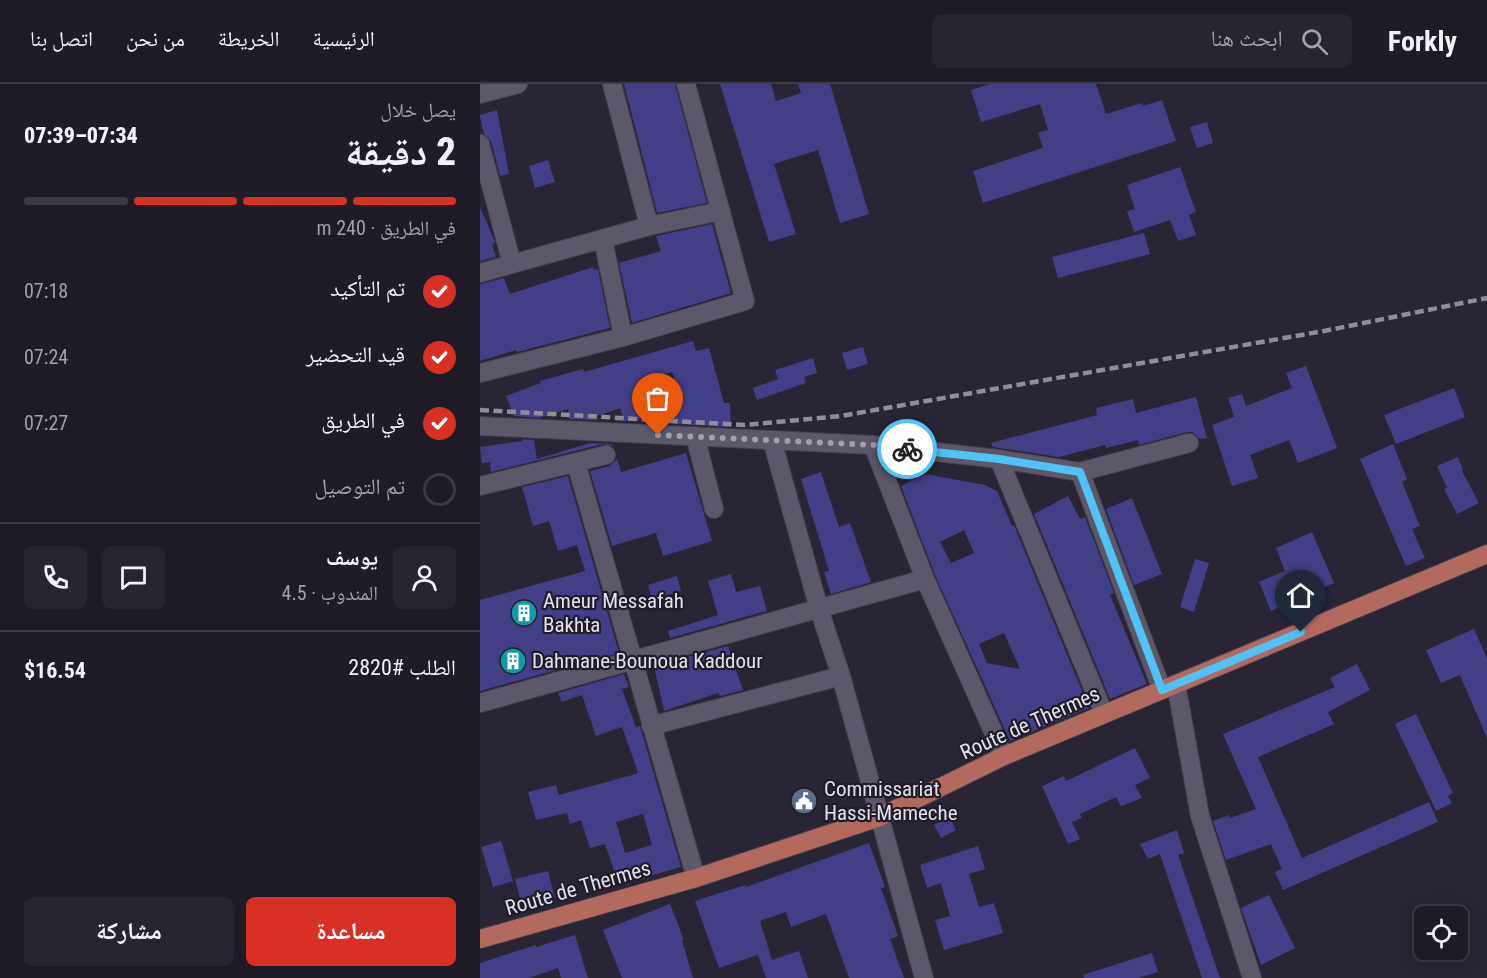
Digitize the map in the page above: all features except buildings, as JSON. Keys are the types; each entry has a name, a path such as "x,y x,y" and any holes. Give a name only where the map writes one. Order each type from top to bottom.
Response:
{"main road":[{"name":"Route de Thermes","path":"480,939 696,878 880,818 1004,756 1487,554"}],"street":[{"path":"480,94 518,84"},
{"path":"612,84 649,226"},
{"path":"480,373 623,337 745,301 686,84"},
{"path":"480,144 512,264"},
{"path":"480,273 649,226 721,211"},
{"path":"603,238 623,337"},
{"path":"480,426 873,445 999,459 1080,472 1189,443"},
{"path":"695,436 714,509"},
{"path":"772,441 819,609 841,676 924,978"},
{"path":"873,445 926,579 1004,756"},
{"path":"480,486 606,455"},
{"path":"999,459 1104,714"},
{"path":"576,463 696,878"},
{"path":"1080,472 1169,687 1200,816 1252,978"},
{"path":"480,703 926,579"},
{"path":"651,726 841,676"}],"railway":[{"path":"480,410 745,425 841,416 1324,331 1487,298"}],"way so far":[{"path":"658,435 873,445 907,449"}],"place":[{"name":"Ameur Messafah Bakhta","path":"524,613"},
{"name":"Dahmane-Bounoua Kaddour","path":"513,661"},
{"name":"Commissariat Hassi-Mameche","path":"804,801"}],"route":[{"path":"907,449 999,459 1080,472 1162,690 1301,632"}]}
